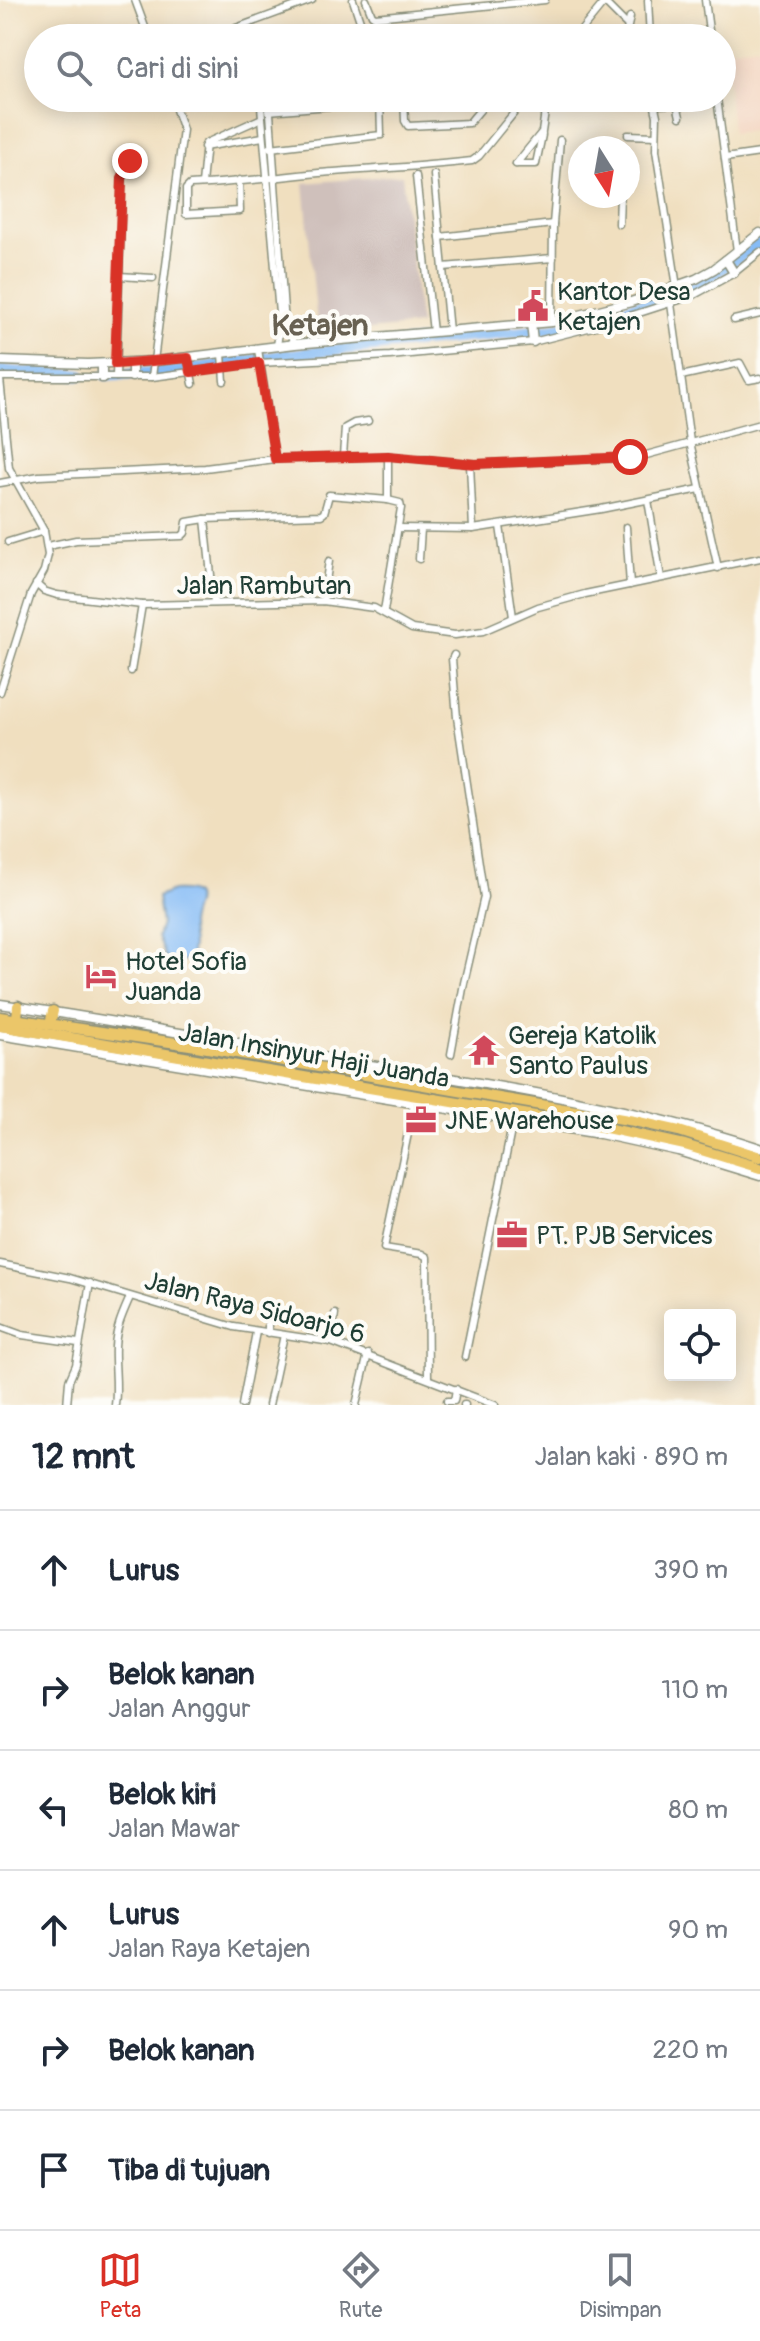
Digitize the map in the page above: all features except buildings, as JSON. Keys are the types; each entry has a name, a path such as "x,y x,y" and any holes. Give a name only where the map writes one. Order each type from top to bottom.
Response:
{"highway":[{"path":"17,1019 18,1006"},
{"path":"50,1024 53,1011"},
{"name":"Jalan Insinyur Haji Juanda","path":"0,1017 166,1036 249,1050 634,1121 679,1131 760,1157"},
{"name":"Jalan Insinyur Haji Juanda","path":"0,1026 685,1145 760,1168"}],"street":[{"path":"135,0 144,24"},
{"path":"247,24 312,0"},
{"path":"353,0 361,24"},
{"path":"366,0 374,17 479,3 545,0"},
{"path":"648,0 649,24"},
{"path":"705,0 708,24"},
{"path":"586,24 604,1 626,24"},
{"path":"627,24 630,17"},
{"path":"154,370 183,130 176,112"},
{"path":"202,184 204,147 209,141 264,114 281,112"},
{"path":"268,148 380,135 380,112"},
{"path":"406,112 407,126 470,122 478,112"},
{"path":"239,180 240,211 186,215 186,188 202,184 239,180 271,177 474,160 514,112"},
{"path":"542,132 517,164 536,164 542,132 545,112"},
{"path":"656,112 655,148 681,376 690,442 718,568"},
{"path":"679,112 680,117"},
{"path":"719,112 737,251"},
{"path":"264,114 263,137 268,148"},
{"path":"264,114 283,325 277,346"},
{"path":"628,135 656,136"},
{"path":"204,147 263,137"},
{"path":"552,322 553,224 560,140"},
{"path":"725,158 760,153"},
{"path":"116,371 122,176 128,164 140,155"},
{"path":"434,175 449,331"},
{"path":"416,176 433,332"},
{"path":"619,224 620,208"},
{"path":"440,237 553,224"},
{"path":"0,692 36,584 48,561 48,546 44,531 14,479 6,457 0,378 34,371 154,370 223,360 277,346 552,322 672,294 700,292 730,267 737,251 760,233"},
{"path":"0,361 34,371 154,370 223,360 390,356 533,341 608,322 672,294 704,275 730,267 760,252"},
{"path":"443,267 553,258"},
{"path":"119,276 153,278"},
{"path":"605,311 608,322"},
{"path":"734,320 760,314"},
{"path":"283,325 295,344"},
{"path":"531,325 533,341"},
{"path":"258,350 275,459"},
{"path":"223,360 224,381"},
{"path":"681,376 741,363 749,380 760,378"},
{"path":"189,366 193,384"},
{"path":"343,456 345,428 368,421"},
{"path":"0,483 14,479 343,456 388,456 470,464 639,457 760,424"},
{"path":"388,456 388,500"},
{"path":"470,464 473,529"},
{"path":"398,528 473,529 500,526 700,489"},
{"path":"48,546 76,540 182,536 187,522 205,519 321,515 329,495 388,500 401,505 384,611"},
{"path":"648,500 661,578"},
{"path":"205,519 214,603"},
{"path":"500,526 513,617"},
{"path":"626,527 630,585"},
{"path":"419,559 421,529"},
{"path":"8,542 44,531"},
{"name":"Jalan Rambutan","path":"36,584 44,591 57,595 142,605 323,601 384,611 412,629 443,634 483,631 513,617 572,598 760,558"},
{"path":"323,601 329,561"},
{"path":"131,671 142,605"},
{"path":"451,1054 484,897 457,717 454,655"},
{"name":"Jalan Insinyur Haji Juanda","path":"0,1004 53,1011 166,1036"},
{"name":"Jalan Insinyur Haji Juanda","path":"0,1035 513,1121 601,1130 760,1176"},
{"name":"Jalan Insinyur Haji Juanda","path":"249,1050 594,1104 681,1123 760,1148"},
{"path":"414,1105 384,1248 427,1257 428,1378"},
{"path":"465,1357 513,1121"},
{"name":"Jalan Raya Sidoarjo 6","path":"0,1264 90,1283 256,1332 331,1342 495,1405"},
{"path":"67,1405 69,1381 76,1365 90,1283"},
{"path":"115,1405 115,1343 121,1316 130,1297"},
{"path":"268,1304 268,1333"},
{"path":"331,1342 335,1314"},
{"path":"0,1327 22,1335 78,1343"},
{"path":"242,1405 256,1332"},
{"path":"269,1405 284,1335"},
{"path":"356,1405 368,1354"},
{"path":"447,1403 452,1388"},
{"path":"466,1405 478,1397"}],"shaded area":[{"path":"760,45 760,130 732,133 730,112 736,112 736,48"},
{"path":"402,175 420,325 318,335 304,183"}],"water":[{"path":"172,891 191,893 196,900 190,925 191,953 180,963 165,957 157,937 161,924 157,897"}],"waterway":[{"path":"106,375 179,371 283,355 552,329 600,317 702,283 760,243"},
{"path":"0,371 81,375"}],"place":[{"name":"Kantor Desa Ketajen","path":"533,306"},
{"name":"Hotel Sofia Juanda","path":"101,976"},
{"name":"Gereja Katolik Santo Paulus","path":"484,1050"},
{"name":"JNE Warehouse","path":"421,1120"},
{"name":"PT. PJB Services","path":"512,1235"}],"district":[{"name":"Ketajen","path":"320,325"}],"route":[{"path":"130,161 122,179 115,364 188,358 191,372 259,363 275,459 388,456 501,464 630,457"}]}
